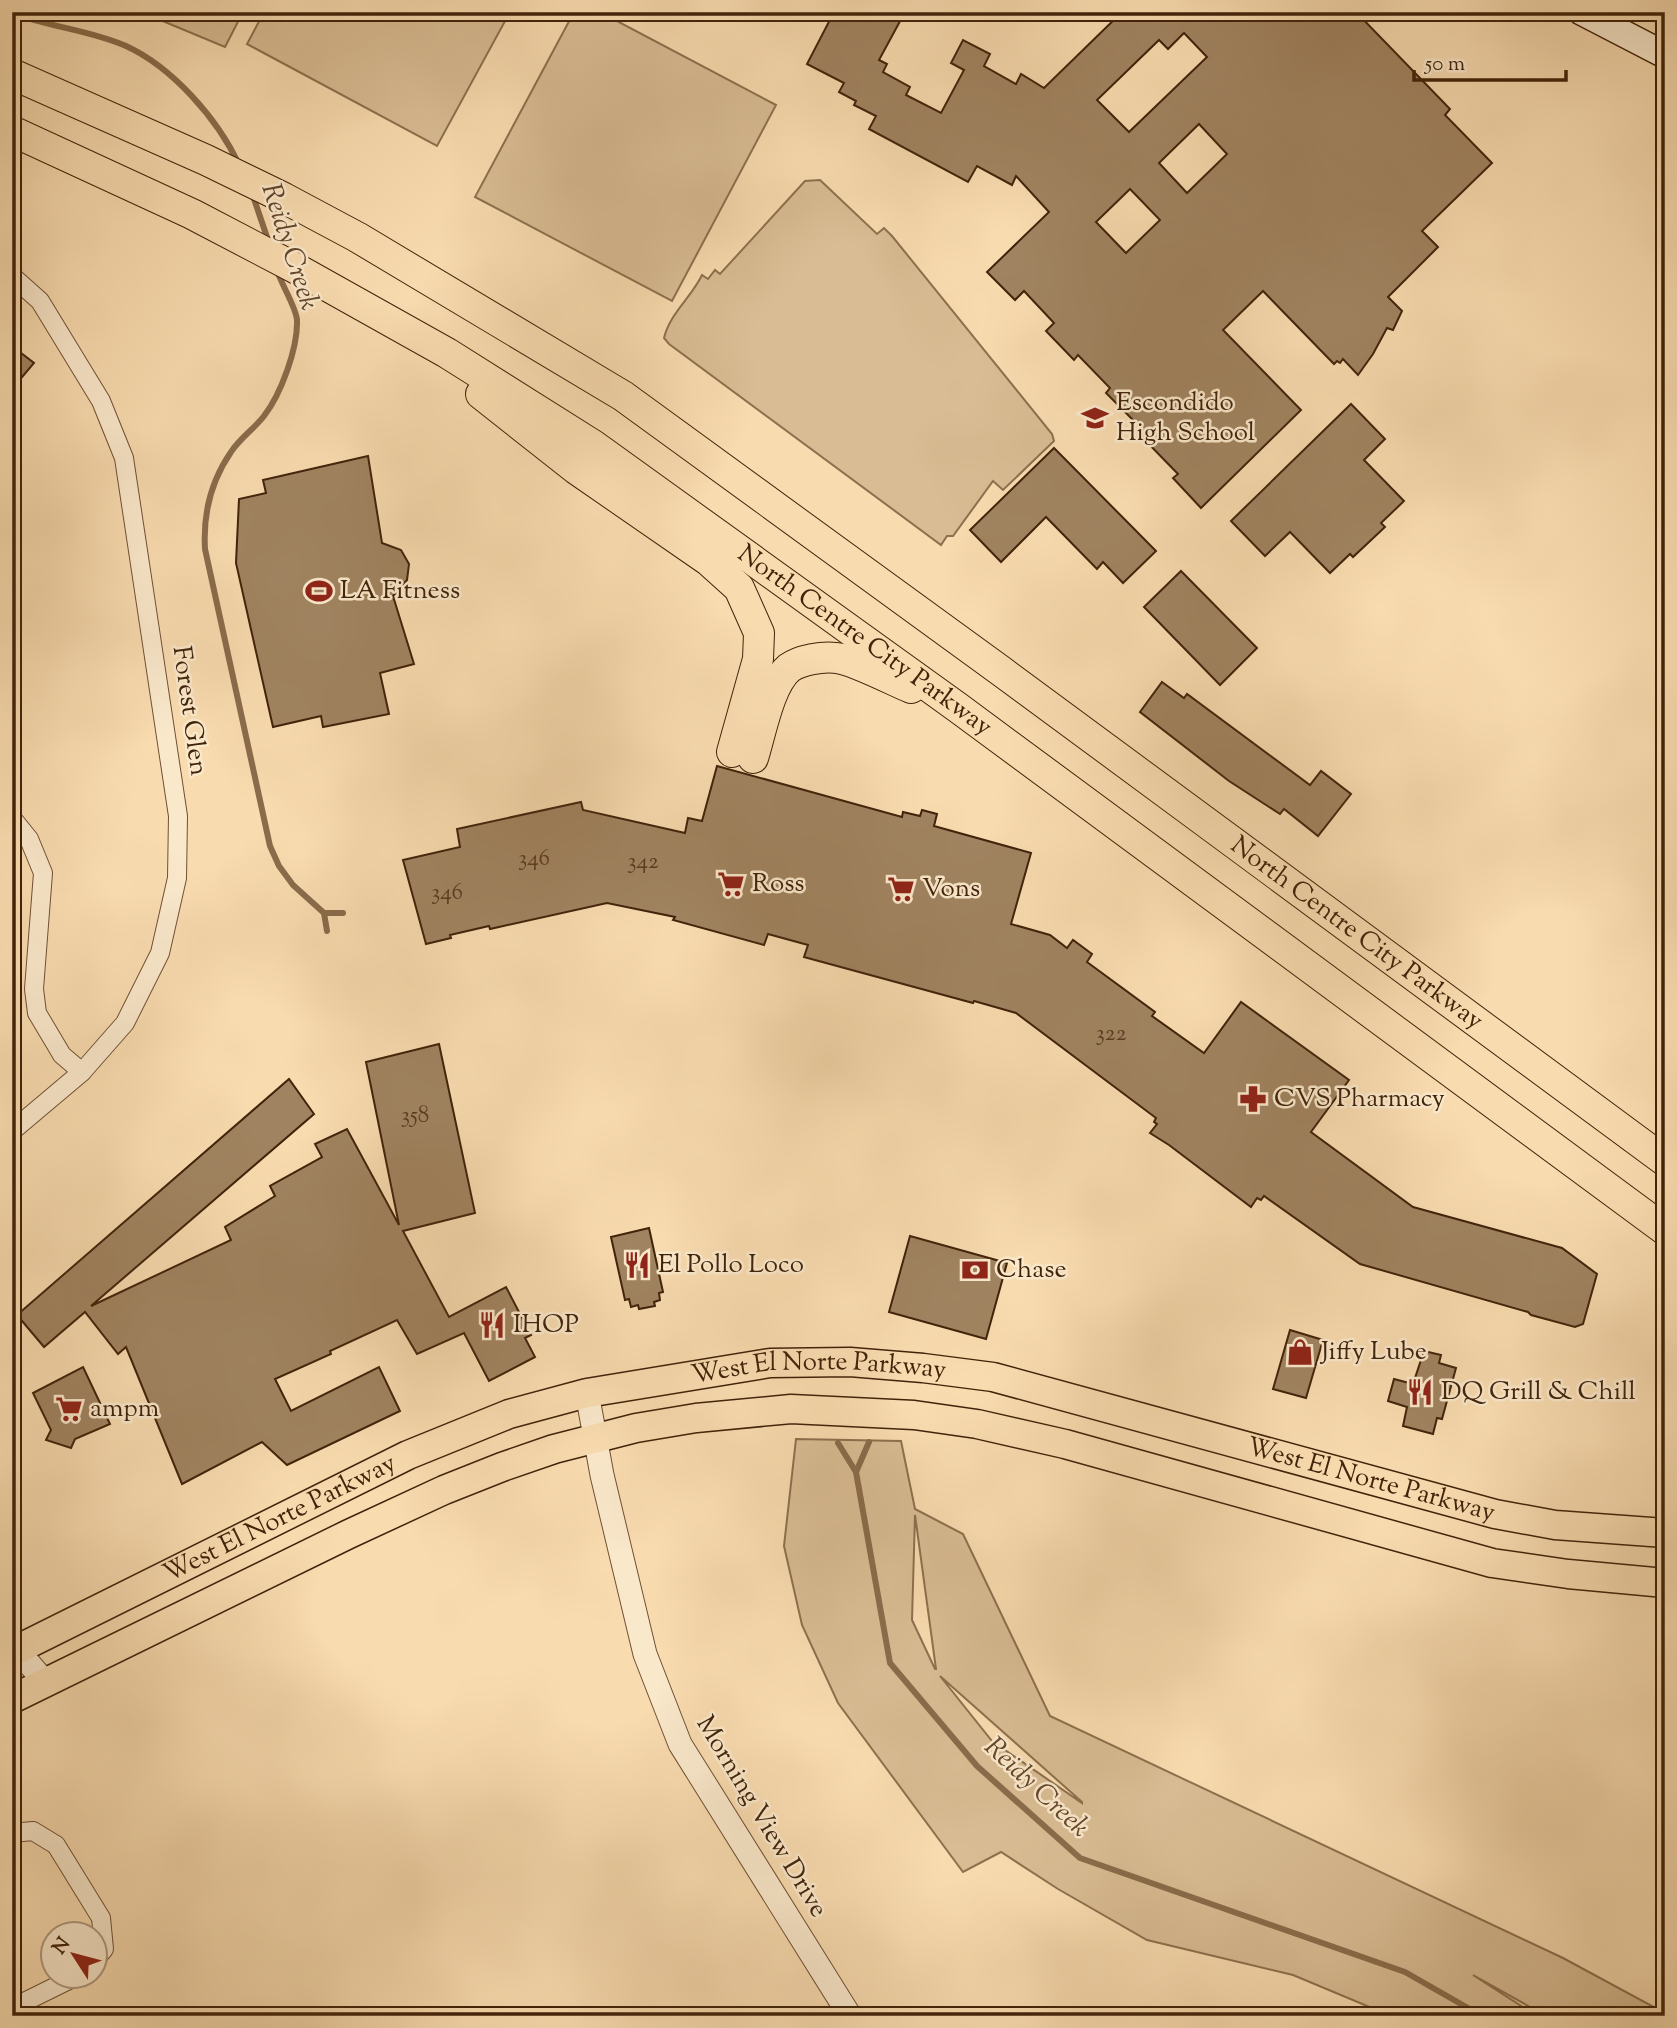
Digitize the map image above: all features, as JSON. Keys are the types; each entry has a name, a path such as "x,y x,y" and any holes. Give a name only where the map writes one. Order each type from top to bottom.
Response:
{"highway":[{"name":"North Centre City Parkway","path":"12,74 206,160 284,198 356,237 623,396 1023,687 1665,1161"},
{"name":"North Centre City Parkway","path":"12,131 180,209 298,269 447,353 593,445 957,707 1665,1230"},
{"path":"447,353 478,392 576,469 709,561 739,588 759,633 758,659 743,755 779,682 790,667 814,659 838,658 957,707"}],"main road":[{"path":"1582,12 1665,55"},
{"name":"West El Norte Parkway","path":"14,1648 408,1455 509,1414 587,1393 770,1363 850,1362 993,1377 1495,1514 1555,1525 1665,1533"},
{"name":"West El Norte Parkway","path":"12,1699 444,1490 502,1467 636,1428 696,1418 791,1409 914,1415 977,1424 1065,1444 1492,1563 1581,1576 1665,1583"}],"street":[{"name":"Forest Glen","path":"12,276 40,301 101,401 124,458 178,816 177,878 160,953 125,1023 82,1072 12,1130"},
{"path":"12,818 29,839 43,873 34,989 37,1013 62,1055 82,1072"},
{"name":"Morning View Drive","path":"587,1393 645,1654 680,1744 850,2016"},
{"path":"14,1648 45,1682"},
{"path":"12,1833 33,1831 56,1845 101,1920"},
{"path":"12,2008 49,1990"}],"shaded area":[{"path":"141,12 243,12 225,47"},
{"path":"264,12 510,12 437,146 247,44"},
{"path":"574,12 600,12 776,105 672,301 475,197"},
{"path":"820,180 877,234 884,228 892,236 1052,434 1054,441 1003,490 993,481 953,536 947,536 941,545 664,338 671,321 702,275 708,279 715,270 720,274 805,181"},
{"path":"796,1439 901,1441 915,1509 963,1534 1050,1716 1563,1958 1665,2013 1665,2016 1546,2016 1473,1975 1537,2016 1391,2016 1293,1975 1147,1940 1058,1889 1001,1852 963,1872 838,1703 802,1625 784,1546","holes":["915,1515 936,1669 912,1620","940,1676 1082,1802 1082,1803 992,1741"]}],"building":[{"path":"834,12 905,12 879,60 887,64 883,72 910,87 906,95 941,113 964,70 951,63 963,40 990,54 984,66 1016,84 1021,74 1044,88 1122,12 1356,12 1450,109 1445,115 1492,163 1422,231 1438,247 1388,297 1402,311 1393,330 1387,328 1358,375 1343,359 1334,364 1263,291 1223,330 1301,410 1201,508 1173,478 1178,474 1139,434 1143,430 1106,393 1110,388 1078,355 1074,360 1046,331 1054,323 1024,291 1015,300 987,272 1049,212 1016,176 1012,185 977,166 968,182 869,129 876,116 854,105 856,101 839,92 844,83 807,64","holes":["1184,33 1207,57 1129,132 1097,100 1159,40 1168,49","1199,124 1227,154 1187,193 1159,163","1130,189 1160,220 1126,253 1096,222"]},
{"path":"12,346 34,363 12,389"},
{"path":"1351,404 1385,439 1364,460 1404,501 1381,523 1385,527 1353,557 1350,554 1330,573 1290,532 1265,556 1231,521"},
{"path":"1054,448 1156,551 1123,583 1103,562 1097,569 1046,517 1001,562 970,530"},
{"name":"LA Fitness","path":"368,456 382,543 401,550 409,564 407,580 393,596 414,664 380,673 389,714 323,727 321,716 273,727 236,563 239,499 266,493 263,480"},
{"path":"1181,571 1257,648 1220,685 1144,607"},
{"path":"1162,682 1184,698 1187,694 1310,785 1321,771 1351,794 1318,836 1284,809 1280,814 1229,781 1140,712"},
{"path":"717,766 902,817 903,812 920,816 922,810 937,814 934,826 1031,853 1011,924 1050,935 1067,948 1073,940 1092,954 1087,962 1155,1012 1152,1016 1204,1053 1241,1002 1349,1080 1311,1132 1413,1207 1562,1248 1597,1274 1583,1324 1575,1327 1360,1264 1264,1196 1261,1200 1257,1198 1251,1207 1150,1133 1157,1124 1154,1122 1156,1118 1016,1013 804,957 808,945 768,934 764,945 673,920 675,917 607,903 490,929 489,926 426,944 403,860 460,847 457,829 581,802 583,810 685,833 688,818 702,821"},
{"path":"439,1044 475,1213 403,1231 449,1317 506,1287 531,1335 525,1338 535,1357 489,1381 464,1333 417,1354 397,1320 275,1379 291,1411 379,1367 400,1411 287,1465 262,1442 182,1484 126,1347 118,1354 85,1312 44,1347 17,1315 289,1079 314,1114 91,1306 231,1240 225,1227 275,1196 270,1186 322,1157 315,1144 347,1129 399,1225 366,1062"},
{"name":"El Pollo Loco","path":"649,1228 663,1292 659,1293 660,1300 654,1302 655,1306 639,1309 638,1305 631,1307 629,1299 625,1300 611,1237"},
{"path":"910,1236 1007,1263 986,1339 889,1312"},
{"path":"1290,1330 1323,1340 1306,1398 1273,1389"},
{"name":"DQ Grill & Chill","path":"1424,1351 1441,1355 1439,1363 1456,1368 1442,1419 1437,1418 1433,1434 1403,1426 1407,1407 1388,1401 1394,1379 1413,1384"},
{"path":"83,1367 110,1424 75,1439 71,1448 46,1440 51,1430 33,1393"}],"waterway":[{"name":"Reidy Creek","path":"12,13 84,32 126,46 143,55 192,96 219,130 239,165"},
{"name":"Reidy Creek","path":"252,193 269,243"},
{"name":"Reidy Creek","path":"277,270 297,320 295,344 282,383 270,407 235,447 213,486 205,524 205,549 270,846 279,866 293,885 324,913 327,931"},
{"name":"Reidy Creek","path":"324,913 343,913"},
{"name":"Reidy Creek","path":"856,1472 869,1442"},
{"name":"Reidy Creek","path":"838,1443 856,1472 890,1663 977,1766 1080,1858 1405,1972 1482,2016"}],"place":[{"name":"Escondido High School","path":"1095,418"},
{"name":"LA Fitness","path":"319,591"},
{"name":"Ross","path":"731,884"},
{"name":"Vons","path":"901,889"},
{"name":"CVS Pharmacy","path":"1253,1099"},
{"name":"El Pollo Loco","path":"637,1265"},
{"name":"Chase","path":"975,1270"},
{"name":"IHOP","path":"492,1325"},
{"name":"Jiffy Lube","path":"1300,1352"},
{"name":"DQ Grill & Chill","path":"1420,1392"},
{"name":"ampm","path":"69,1409"}]}
